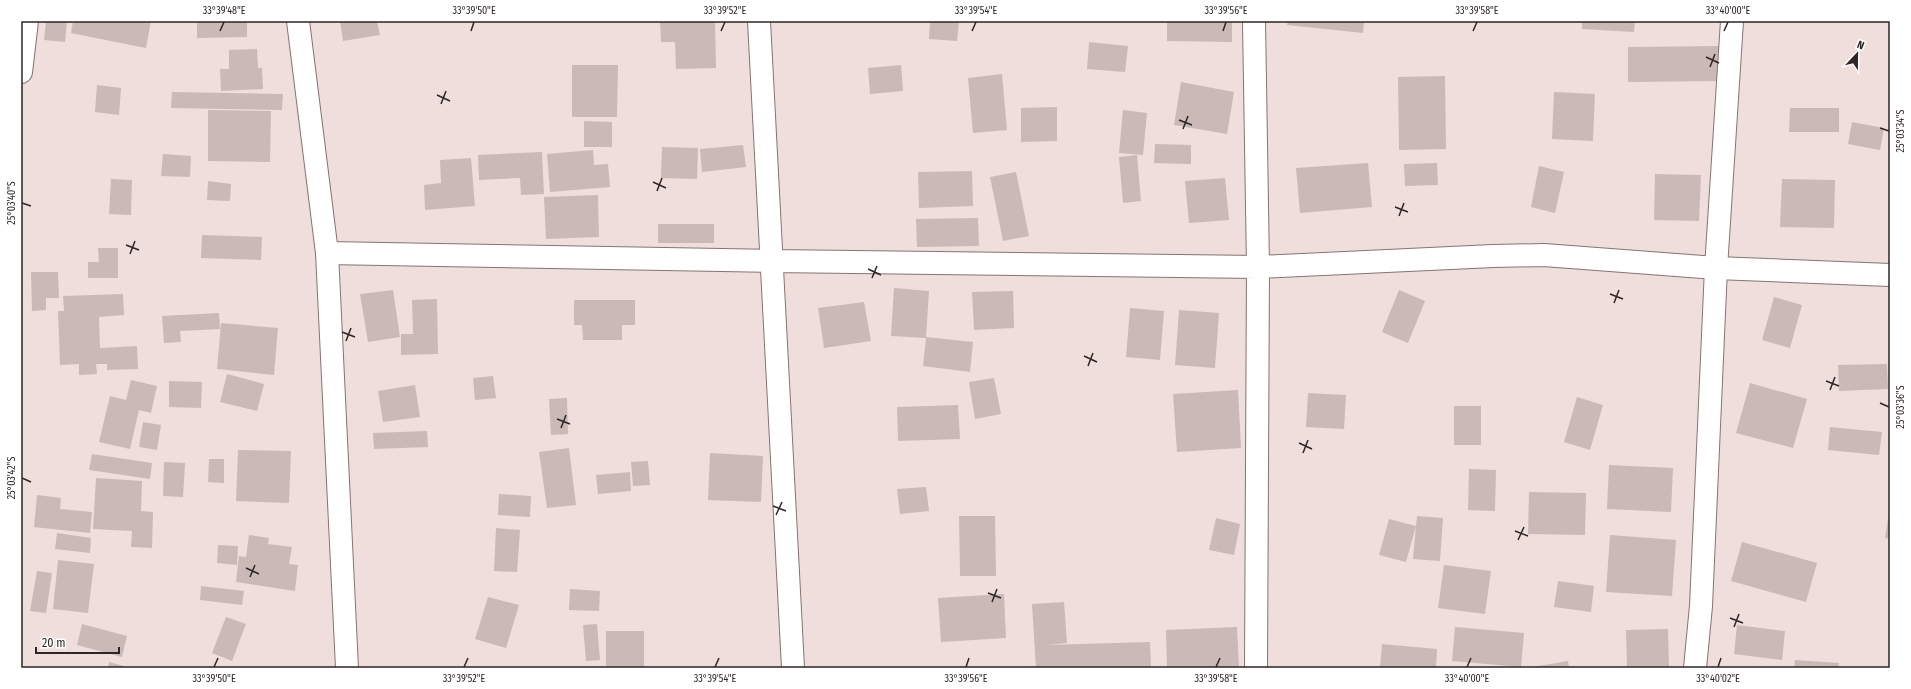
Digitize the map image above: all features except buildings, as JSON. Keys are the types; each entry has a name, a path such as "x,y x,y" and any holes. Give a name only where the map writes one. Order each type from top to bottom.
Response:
{"street":[{"path":"21,72 27,21"},
{"path":"298,21 327,253 347,668"},
{"path":"759,21 793,668"},
{"path":"1254,21 1258,267 1256,668"},
{"path":"1695,668 1700,606 1716,268 1732,21"},
{"path":"327,253 772,261 1258,267 1485,256 1544,255 1716,268 1890,275"}]}
